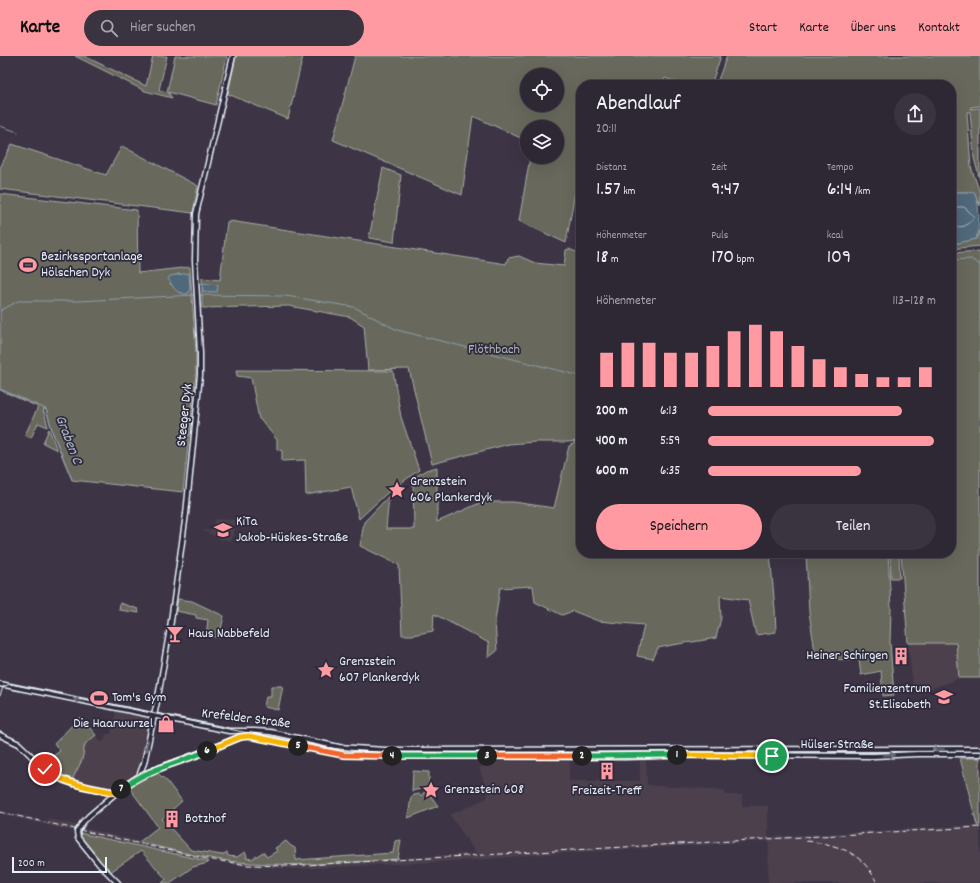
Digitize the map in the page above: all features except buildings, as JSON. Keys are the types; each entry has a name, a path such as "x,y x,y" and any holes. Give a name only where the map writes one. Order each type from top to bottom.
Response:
{"street":[{"name":"Steeger Dyk","path":"139,776 144,763 154,716 170,628 179,568 200,376 195,260 196,214 232,56"},
{"name":"Krefelder Straße","path":"0,684 229,731 270,732 345,747 385,750 564,750"},
{"path":"0,735 19,744 45,769 63,780 81,786 117,792"},
{"name":"Krefelder Straße","path":"139,776 199,754 231,740 249,736 344,755 502,756"},
{"name":"Hülser Straße","path":"564,750 980,749"},
{"name":"Hülser Straße","path":"502,756 874,756 980,754"},
{"path":"118,883 98,864 80,842 76,834 83,822 117,792 139,776"}],"shaded area":[{"name":"KiTa Jakob-Hüskes-Straße","path":"216,519 239,520 230,541 223,540 204,531 204,529 210,532"},
{"path":"956,642 959,678 919,692 916,688 913,688 908,643"},
{"path":"116,711 151,719 140,767 133,776 118,787 113,788 72,780 82,760 85,744 96,735 102,742 104,741 106,734 111,734"},
{"path":"640,759 646,760 647,785 725,790 725,795 742,795 742,806 768,806 768,837 980,825 980,883 768,883 769,841 532,855 475,860 296,869 238,865 207,861 79,833 83,828 204,857 235,862 271,865 298,865 476,853 450,815 487,798 488,792 479,768 501,760 570,760 569,781 640,781"},
{"path":"0,811 47,822 48,819 76,825 72,831 0,814"}],"green space":[{"path":"75,56 84,56 146,86 153,56 167,56 159,90 167,92 175,56 227,56 216,105 168,92 172,98 145,91"},
{"path":"236,56 303,56 288,119 228,94"},
{"path":"355,56 721,56 713,80 670,80 665,78 664,80 576,80 576,192 566,243 519,221 529,164 564,164 564,120 520,120 520,138 473,116 462,195 333,140"},
{"path":"727,56 980,56 980,106 971,107 970,109 980,108 980,180 974,158 970,112 967,112 971,167 980,193 980,206 974,192 956,193 956,80 718,80"},
{"path":"12,144 106,175 122,146 198,186 193,213 0,189 0,168"},
{"path":"383,168 401,175 394,242 369,238"},
{"path":"0,194 137,210 138,273 190,267 196,374 183,492 72,480 53,434 46,410 44,409 43,412 48,427 38,423 31,438 25,435 38,407 0,390","holes":["179,274 190,279 190,289 188,293 170,284 173,276"]},
{"path":"227,222 506,264 508,258 519,256 535,263 564,266 566,250 569,249 576,252 576,441 509,444 432,464 409,369 368,370 364,326 350,317 289,306 202,308 202,278 220,280"},
{"path":"980,229 980,246 956,248 956,243 976,239"},
{"path":"980,251 980,678 959,678 956,643 908,643 901,558 956,558 956,253"},
{"path":"236,370 393,371 401,417 419,470 387,493 359,519 351,487 306,495 305,460 282,461 282,451 277,449 277,440 259,419 251,378 237,376"},
{"path":"49,429 57,450 43,443"},
{"path":"576,442 576,558 770,558 776,632 756,635 748,600 720,596 721,618 716,638 658,648 653,659 637,656 644,625 598,621 573,611 562,615 535,602 533,586 500,588 495,621 497,651 488,658 489,643 434,614 433,631 412,635 402,635 399,565 360,546 364,522 389,496 386,529 414,529 413,478 426,470 437,467 437,522 482,502 514,502 554,508 569,446"},
{"path":"806,558 888,558 891,608 890,643 894,695 883,696 881,671 861,675 859,660 816,659 809,612"},
{"path":"890,558 899,558 900,578 891,578"},
{"path":"178,599 192,601 224,616 219,638 206,635 208,620 196,618 196,615 176,611"},
{"path":"120,603 138,609 139,613 119,610"},
{"path":"271,686 283,686 278,710 264,707 266,696 271,696"},
{"path":"80,717 96,735 85,744 82,760 72,780 53,771 43,763 60,751 54,744"},
{"path":"960,758 980,758 980,825 977,825"},
{"path":"413,771 429,772 429,787 412,791"},
{"path":"157,773 166,780 182,801 162,819 191,850 222,855 227,852 228,856 237,857 245,852 247,856 246,858 252,859 263,852 267,857 277,851 275,848 286,841 295,848 296,860 393,853 395,841 401,840 398,859 344,863 252,863 209,858 139,842 158,827 128,786 145,776"},
{"path":"428,792 438,806 408,818 411,797 420,794 421,796 423,793"},
{"path":"79,833 207,861 208,863 193,867 170,883 162,883 166,879 141,851 109,873 98,862 80,837"}],"water":[{"path":"974,192 978,205 979,216 976,239 956,243 956,193"},
{"path":"189,273 190,289 188,294 180,293 173,287 168,278 170,276"},
{"path":"202,283 218,285 217,292 203,291"}],"waterway":[{"path":"0,126 18,132"},
{"name":"Flöthbach","path":"956,260 971,259 980,265"},
{"name":"Flöthbach","path":"0,311 18,301 78,301 195,295"},
{"name":"Flöthbach","path":"198,295 286,296 354,307 397,330 576,375"},
{"name":"Graben C","path":"0,389 46,409 53,433 72,479"}],"tram line":[{"path":"0,696 3,687 10,684 248,733 269,735 324,747 362,752 649,753 980,751"}],"railway":[{"path":"0,812 207,859 248,865 288,866 980,827"},
{"path":"806,841 838,847 857,857 871,872 877,883"}],"place":[{"name":"Bezirkssportanlage Hölschen Dyk","path":"28,265"},
{"name":"Grenzstein 606 Plankerdyk","path":"397,490"},
{"name":"KiTa Jakob-Hüskes-Straße","path":"223,530"},
{"name":"Haus Nabbefeld","path":"175,634"},
{"name":"Heiner Schirgen","path":"901,656"},
{"name":"Grenzstein 607 Plankerdyk","path":"326,670"},
{"name":"Familienzentrum St.Elisabeth","path":"944,697"},
{"name":"Tom's Gym","path":"99,698"},
{"name":"Die Haarwurzel","path":"166,724"},
{"name":"Freizeit-Treff","path":"607,771"},
{"name":"Grenzstein 608","path":"431,790"},
{"name":"Botzhof","path":"172,819"}],"route":[{"path":"45,769 68,782 81,786 117,792 139,776 199,754 231,740 249,736 344,755 772,756"}]}
